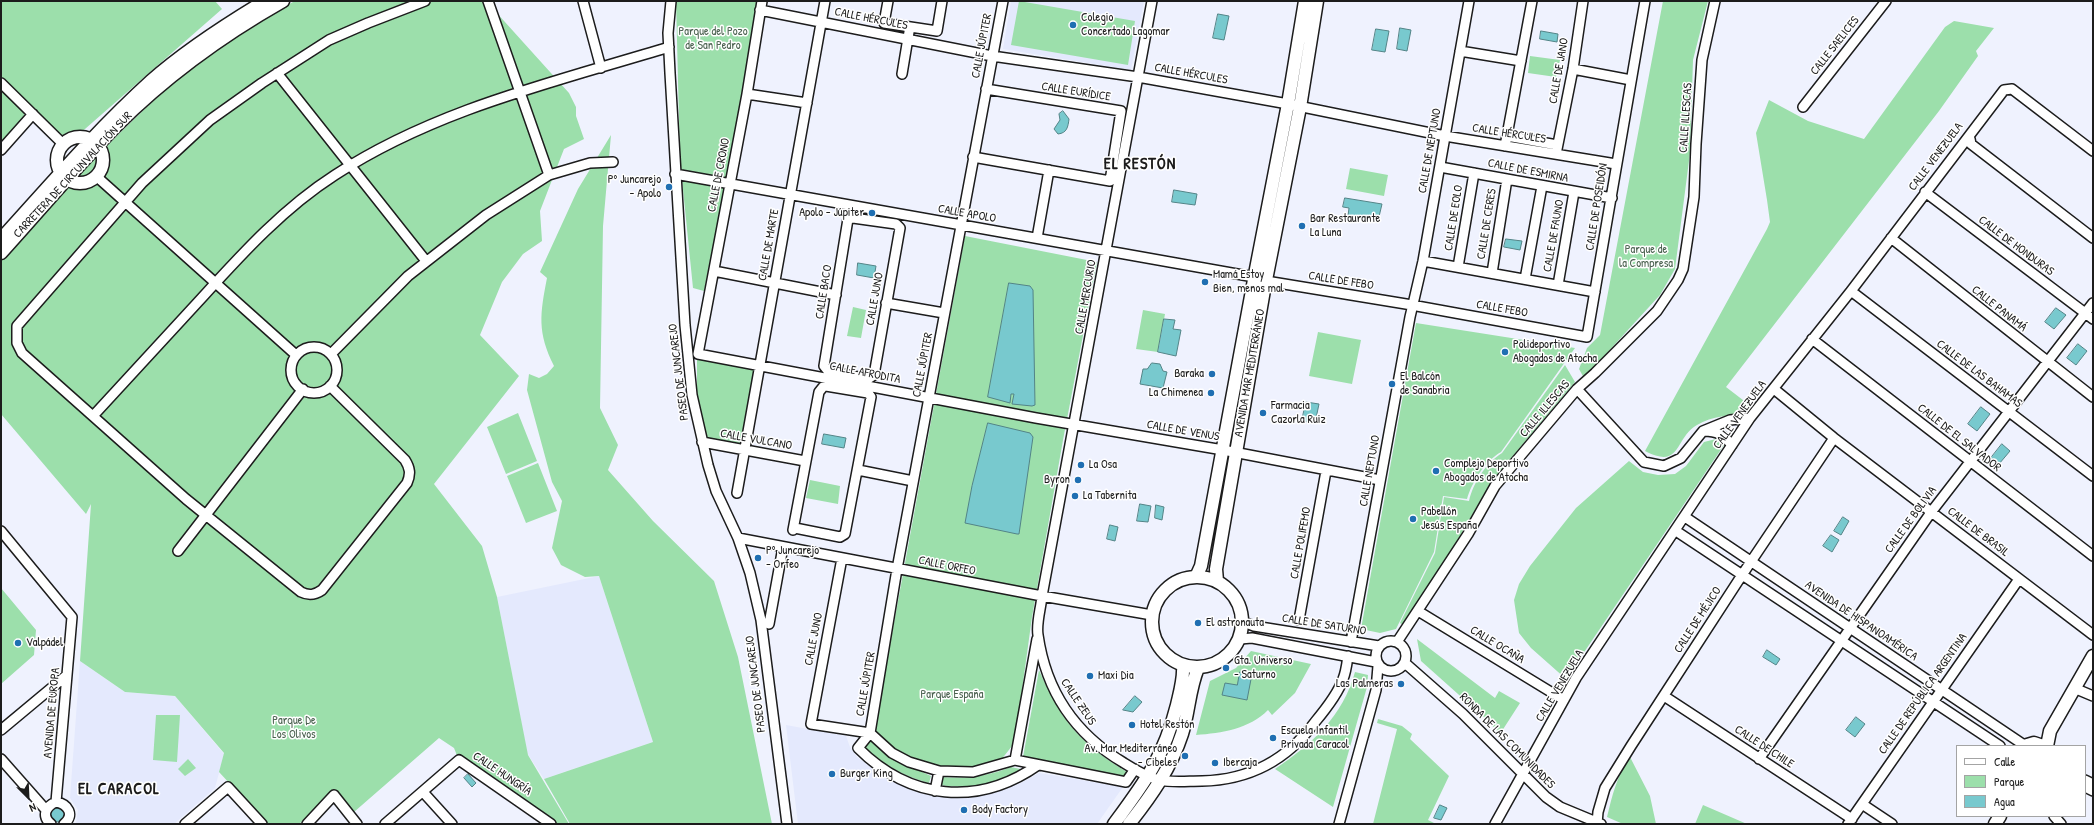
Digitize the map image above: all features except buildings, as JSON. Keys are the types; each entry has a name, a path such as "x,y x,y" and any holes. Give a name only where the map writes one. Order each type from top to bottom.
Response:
{"street":[{"name":"CARRETERA DE CIRCUNVALACIÓN SUR","path":"1,239 64,176 94,143 121,109 174,62 217,30 265,1"},
{"name":"CARRETERA DE CIRCUNVALACIÓN SUR","path":"94,143 176,74 220,40 283,1"},
{"path":"330,386 405,460 408,464 410,476 407,483 322,590 317,594 311,595 301,592 205,515 22,352 17,344 15,335 17,326 23,318 142,183 210,120 277,73 329,40 425,1"},
{"path":"488,1 549,175"},
{"path":"583,1 601,68"},
{"name":"PASEO DE JUNCAREJO","path":"671,1 669,16 669,48 675,174 692,395 702,442 716,491 738,538 750,572 760,620 787,824"},
{"name":"CALLE DE MARTE","path":"737,493 825,1"},
{"path":"888,1 884,23 937,32 942,1"},
{"name":"CALLE JÚPITER","path":"870,733 897,569 928,397 1003,1"},
{"name":"CALLE MERCURIO","path":"1042,596 1107,251 1115,181 1132,113 1152,1"},
{"name":"AVENIDA MAR MEDITERRÁNEO","path":"1294,105 1306,1"},
{"name":"AVENIDA MAR MEDITERRÁNEO","path":"1196,577 1201,566 1223,450 1260,279 1294,105 1317,1"},
{"name":"CALLE DE NEPTUNO","path":"1413,305 1423,262 1470,1"},
{"path":"1505,146 1532,1"},
{"name":"CALLE DE JANO","path":"1556,150 1573,69 1583,1"},
{"name":"CALLE DE POSEIDÓN","path":"1587,337 1645,1"},
{"name":"CALLE ILLESCAS","path":"1397,642 1468,534 1496,486 1577,389 1596,373 1657,311 1678,280 1683,269 1694,197 1702,60 1715,1"},
{"name":"CALLE SAELICES","path":"1803,107 1886,1"},
{"name":"CALLE HÉRCULES","path":"761,6 822,22 992,56 1138,77 1294,105 1445,136 1505,146 1556,150 1616,164"},
{"name":"CALLE DE CRONO","path":"698,354 747,94 761,6"},
{"path":"902,74 910,27"},
{"path":"93,416 215,282 288,211 334,176 414,132 466,109 669,48"},
{"path":"1460,51 1522,60"},
{"path":"1573,69 1631,80"},
{"path":"277,73 426,261"},
{"path":"1,83 63,144"},
{"name":"CALLE EURÍDICE","path":"986,89 1121,111 1115,181"},
{"name":"CALLE VENEZUELA","path":"1495,824 1576,678 1676,531 1750,418 1851,291 2004,90 2012,89 2093,151"},
{"path":"747,94 807,103"},
{"path":"1121,111 1132,113"},
{"path":"1,150 33,114"},
{"path":"1508,136 1556,150"},
{"path":"76,137 94,143 102,156 102,164 96,176 81,183 64,176 57,158 63,144 76,137"},
{"path":"1968,138 1975,139 2093,231"},
{"path":"1968,138 1971,144 2093,238"},
{"path":"973,158 1115,181"},
{"path":"331,354 408,276 486,215 549,175 590,163 613,162"},
{"name":"CALLE DE ESMIRNA","path":"1440,167 1612,198"},
{"path":"1037,238 1049,170"},
{"name":"CALLE DE EOLO","path":"1458,267 1474,173"},
{"name":"CALLE APOLO","path":"675,174 730,182 1260,279"},
{"name":"CARRETERA DE CIRCUNVALACIÓN SUR","path":"1,253 64,176"},
{"path":"96,176 296,355"},
{"name":"CALLE DE CERES","path":"1492,273 1507,179"},
{"path":"1525,279 1542,186"},
{"name":"CALLE DE FAUNO","path":"1558,285 1574,192"},
{"name":"CALLE DE HONDURAS","path":"1925,192 2089,316"},
{"name":"CALLE JUNO","path":"848,222 848,219 853,218 896,224 900,228 874,375"},
{"name":"CALLE BACO","path":"824,366 848,222"},
{"name":"CALLE PANAMÁ","path":"1891,238 2093,398"},
{"path":"1423,262 1595,292"},
{"path":"714,271 836,294"},
{"name":"AVENIDA MAR MEDITERRÁNEO","path":"1217,581 1216,568 1236,453 1260,279"},
{"name":"CALLE DE FEBO","path":"1260,279 1413,305"},
{"name":"CALLE DE LAS BAHAMAS","path":"1851,291 2093,476"},
{"path":"886,303 944,313"},
{"name":"CALLE DE BOLIVIA","path":"1759,759 1932,511 1969,461 2047,362 2089,316 2093,303"},
{"name":"CALLE FEBO","path":"1413,305 1587,337"},
{"name":"CALLE NEPTUNO","path":"1351,642 1413,305"},
{"name":"CALLE DE EL SALVADOR","path":"1812,339 2093,556"},
{"path":"316,347 324,349 331,354 337,366 337,373 330,386 317,392 303,389 296,384 292,377 291,370 296,355 302,350 316,347"},
{"name":"CALLE AFRODITA","path":"698,354 1075,425"},
{"name":"CALLE AFRODITA","path":"824,366 828,371 868,379 874,375"},
{"name":"CALLE AFRODITA","path":"805,461 819,392 823,387 826,386 868,393 871,398 858,470"},
{"path":"178,551 303,389"},
{"path":"1577,389 1644,462 1664,466 1680,458 1703,431 1730,420 1750,418"},
{"name":"CALLE DE BRASIL","path":"1774,389 1834,438 1932,511 2093,635"},
{"name":"CALLE DE VENUS","path":"1075,425 1223,450 1326,471 1380,480"},
{"path":"1703,431 1716,431 1732,445"},
{"name":"CALLE DE MÉJICO","path":"1598,823 1598,812 1605,788 1751,561 1834,438"},
{"name":"CALLE VULCANO","path":"702,442 805,461"},
{"path":"805,461 793,530 795,528 838,536 845,534 858,470 913,481"},
{"name":"CALLE POLIFEMO","path":"1299,620 1326,471"},
{"name":"AVENIDA DE HISPANOAMÉRICA","path":"1685,517 1940,689 2031,745"},
{"name":"AVENIDA DE EUROPA","path":"1,531 72,617 56,802"},
{"path":"1676,531 1998,745"},
{"name":"CALLE ORFEO","path":"738,538 1042,596 1152,615"},
{"path":"769,624 783,547"},
{"name":"CALLE JUNO","path":"842,558 811,724 870,733"},
{"path":"1196,577 1217,581 1228,588 1236,598 1241,609 1243,622 1240,639 1233,651 1223,660 1211,666 1198,668 1183,666 1171,660 1158,646 1152,628 1152,615 1155,605 1167,588 1185,578 1196,577"},
{"name":"CALLE DE REPÚBLICA ARGENTINA","path":"1850,821 1940,689 2019,578"},
{"name":"CALLE ZEUS","path":"1042,596 1038,633 1047,676 1059,699 1075,723 1092,740 1112,756 1149,776 1161,780 1214,780 1246,774 1262,768 1285,754 1302,739 1334,696 1344,679 1348,656"},
{"name":"CALLE OCAÑA","path":"1418,611 1564,700"},
{"name":"CALLE DE SATURNO","path":"1243,622 1254,626 1379,646"},
{"path":"1015,760 1038,633"},
{"name":"CALLE DE SATURNO","path":"1240,639 1252,638 1348,656 1377,664"},
{"path":"1339,824 1376,690 1377,664 1375,654 1379,646 1386,642 1397,642 1405,651 1405,663 1399,669 1391,672 1376,690"},
{"path":"2047,745 2050,731 2093,656"},
{"name":"RONDA DE LAS COMUNIDADES","path":"1405,663 1458,709 1546,797 1560,807 1598,823"},
{"path":"1377,664 1384,670 1391,672"},
{"path":"1114,824 1149,776 1161,754 1173,720 1183,675 1183,666"},
{"path":"1129,824 1161,780 1182,733 1198,668"},
{"path":"1,730 67,675"},
{"path":"2074,688 2093,696"},
{"name":"CALLE DE CHILE","path":"1664,696 1850,821"},
{"path":"2031,745 2050,731"},
{"path":"1038,765 1016,779 987,790 963,793 935,791 890,774 875,764 858,748 870,733 892,753 909,762 939,771 973,772 1015,760 1126,782 1135,769"},
{"path":"1,759 46,810 49,823"},
{"name":"CALLE HUNGRÍA","path":"386,824 459,760 550,823"},
{"path":"935,791 939,771"},
{"path":"185,824 228,787 262,824"},
{"path":"423,792 452,824"},
{"path":"307,824 334,795 357,824"},
{"path":"46,810 50,804 56,802 66,806 69,811 69,818 64,824"},
{"path":"1862,804 1892,824"}],"shaded area":[{"name":"Colegio Concertado Lagomar","path":"1011,1 1144,1 1131,70 1003,49"},
{"path":"599,576 653,742 544,779 527,753 497,597"},
{"path":"80,661 125,692 175,696 224,754 215,788 174,824 76,823 78,810 70,798"},
{"path":"786,725 846,736 850,747 857,757 885,777 912,790 937,796 979,796 1019,784 1039,773 1123,787 1097,824 798,824"}],"green space":[{"path":"1,1 215,1 222,9 77,136 64,150 28,110 1,146"},
{"name":"Parque De Los Olivos","path":"295,1 486,1 569,93 576,107 576,116 584,139 564,149 540,211 542,241 523,254 502,282 480,335 519,376 434,484 482,546 497,597 528,755 569,824 553,824 458,758 454,748 439,738 354,812 335,792 299,824 267,824 219,772 224,753 175,696 125,692 80,661 91,504 86,514 1,414 1,260 101,152 136,117 173,84 211,54 252,26"},
{"name":"Parque del Pozo de San Pedro","path":"676,1 757,1 737,124 704,291 693,288 680,160"},
{"name":"Colegio Concertado Lagomar","path":"1019,1 1135,21 1128,65 1011,45"},
{"name":"Parque de la Compresa","path":"1663,1 1708,1 1693,60 1690,153 1675,269 1660,295 1584,378 1579,369 1587,348 1600,335"},
{"path":"1954,21 1994,28 1976,51 1978,56 1939,111 1726,387 1752,407 1748,413 1715,418 1697,425 1684,437 1672,455 1666,457 1657,456 1645,451 1770,222 1756,133 1769,100 1808,121 1864,139 1945,27"},
{"path":"1530,56 1560,60 1556,77 1528,73"},
{"path":"611,135 603,226 600,408 618,445 608,470 653,521 714,581 738,657 772,824 570,824 544,779 653,742 599,576 585,577 561,565 552,548 562,501 552,482 527,390 529,374 539,378 547,374 554,366 542,333 543,302 547,278 540,272 578,189"},
{"path":"1350,168 1388,175 1384,196 1346,189"},
{"name":"Parque España","path":"965,236 1097,262 1063,440 1032,617 1018,719 1012,746 1001,760 972,769 944,769 915,761 893,749 874,732"},
{"path":"853,307 866,310 861,338 847,336"},
{"path":"1143,310 1165,314 1158,352 1136,349"},
{"name":"Complejo Deportivo Abogados de Atocha","path":"1416,323 1575,348 1501,452 1495,456 1480,472 1467,499 1443,496 1434,552 1396,629 1380,633 1361,629"},
{"path":"1318,332 1361,340 1352,384 1309,376"},
{"path":"697,359 754,370 740,445 705,438 697,399"},
{"path":"1565,365 1575,382 1491,482 1460,536 1403,625 1400,623 1435,553 1444,497 1469,501 1481,474 1496,457 1502,453"},
{"path":"518,413 537,461 506,474 487,427"},
{"path":"1716,439 1724,445 1566,679 1531,648 1519,633 1514,600 1519,584 1530,566 1576,508 1629,461 1643,472 1658,475 1675,474 1686,466 1704,442"},
{"path":"538,463 557,511 526,523 507,476"},
{"path":"810,480 840,486 838,504 806,498"},
{"name":"Valpádel","path":"1,588 36,630 34,655 1,684"},
{"path":"1417,639 1495,698 1499,691 1520,703 1500,734 1486,719 1421,661"},
{"path":"1251,651 1311,664 1295,693 1272,715 1268,710 1244,726 1216,733 1196,735 1210,681 1236,668"},
{"path":"1039,670 1047,688 1064,717 1084,740 1127,772 1125,776 1023,757"},
{"path":"1355,672 1368,675 1367,687 1333,807 1275,769 1313,739 1324,728 1343,702 1350,688"},
{"path":"156,715 180,715 177,762 153,760"},
{"path":"1378,719 1402,726 1412,734 1410,739 1449,776 1428,820 1436,824 1373,824 1397,729 1377,723"},
{"path":"870,740 891,758 931,776 929,783 902,773 879,759 864,746"},
{"path":"1630,757 1650,796 1656,824 1623,824 1607,817 1618,778"},
{"path":"188,759 196,768 185,776 178,769"},
{"path":"1011,767 1025,770 1003,779 974,786 964,787 940,785 942,777 960,778 977,776 994,773"},
{"path":"1703,805 1747,824 1695,824"}],"water":[{"path":"1218,14 1229,16 1224,40 1213,38"},
{"path":"1400,28 1411,30 1407,51 1397,49"},
{"path":"1376,29 1389,31 1385,52 1372,50"},
{"path":"1541,31 1558,34 1557,42 1540,39"},
{"path":"1063,111 1069,119 1068,125 1065,131 1058,134 1054,129 1060,120 1059,114"},
{"path":"1174,190 1197,194 1195,205 1172,202"},
{"path":"1345,198 1382,204 1378,221 1348,216 1349,208 1343,207"},
{"path":"1506,239 1522,241 1520,250 1504,247"},
{"path":"858,263 876,266 874,278 857,275"},
{"path":"1009,283 1030,286 1033,290 1035,405 1032,406 1012,404 1014,394 1011,394 1010,403 988,397"},
{"path":"2056,308 2066,315 2054,329 2045,322"},
{"path":"1164,319 1175,320 1173,329 1181,330 1176,356 1158,352"},
{"path":"2078,344 2087,351 2076,365 2067,358"},
{"path":"1152,363 1160,364 1163,371 1167,372 1163,388 1140,384 1143,369 1147,369"},
{"path":"1306,402 1319,404 1315,423 1302,421"},
{"path":"1981,407 1990,414 1977,431 1968,424"},
{"path":"988,423 1030,433 1033,437 1019,534 965,523 972,486"},
{"path":"824,434 846,438 844,448 822,444"},
{"path":"2002,444 2010,451 1999,464 1991,458"},
{"path":"1140,504 1151,506 1148,522 1137,521"},
{"path":"1156,505 1164,507 1162,520 1155,518"},
{"path":"1843,517 1849,521 1841,535 1834,531"},
{"path":"1110,525 1118,527 1115,541 1107,539"},
{"path":"1831,535 1839,540 1832,552 1823,546"},
{"path":"1767,650 1780,659 1776,665 1763,657"},
{"path":"1240,672 1252,674 1247,700 1222,695 1225,683 1237,685"},
{"path":"1135,696 1142,702 1133,712 1123,710"},
{"path":"1856,717 1865,724 1855,737 1846,730"},
{"path":"468,774 476,783 472,787 464,778"},
{"path":"1440,805 1447,808 1441,820 1434,818"},
{"path":"58,806 65,811 66,814 61,821 58,822 51,817 50,814 55,807"}],"place":[{"name":"Colegio Concertado Lagomar","path":"1073,25"},
{"name":"Pº Juncarejo - Apolo","path":"669,187"},
{"name":"Apolo - Júpiter","path":"872,213"},
{"name":"Bar Restaurante La Luna","path":"1302,226"},
{"name":"Mamá Estoy Bien, menos mal","path":"1205,282"},
{"name":"Polideportivo Abogados de Atocha","path":"1505,352"},
{"name":"Baraka","path":"1212,374"},
{"name":"El Balcón de Sanabria","path":"1392,384"},
{"name":"La Chimenea","path":"1211,393"},
{"name":"Farmacia Cazorla Ruiz","path":"1263,413"},
{"name":"La Osa","path":"1081,465"},
{"name":"Complejo Deportivo Abogados de Atocha","path":"1436,471"},
{"name":"Byron","path":"1078,480"},
{"name":"La Tabernita","path":"1075,496"},
{"name":"Pabellón Jesús España","path":"1413,519"},
{"name":"Pº Juncarejo - Orfeo","path":"758,558"},
{"name":"El astronauta","path":"1198,623"},
{"name":"Valpádel","path":"18,643"},
{"name":"Gta. Universo - Saturno","path":"1226,668"},
{"name":"Maxi Dia","path":"1090,676"},
{"name":"Las Palmeras","path":"1401,684"},
{"name":"Hotel Restón","path":"1132,725"},
{"name":"Escuela Infantil Privada Caracol","path":"1273,738"},
{"name":"Av. Mar Mediterráneo - Cibeles","path":"1185,756"},
{"name":"Ibercaja","path":"1215,763"},
{"name":"Burger King","path":"832,774"},
{"name":"Body Factory","path":"964,810"}],"district":[{"name":"EL RESTÓN","path":"1140,165"},
{"name":"EL CARACOL","path":"119,790"}]}
